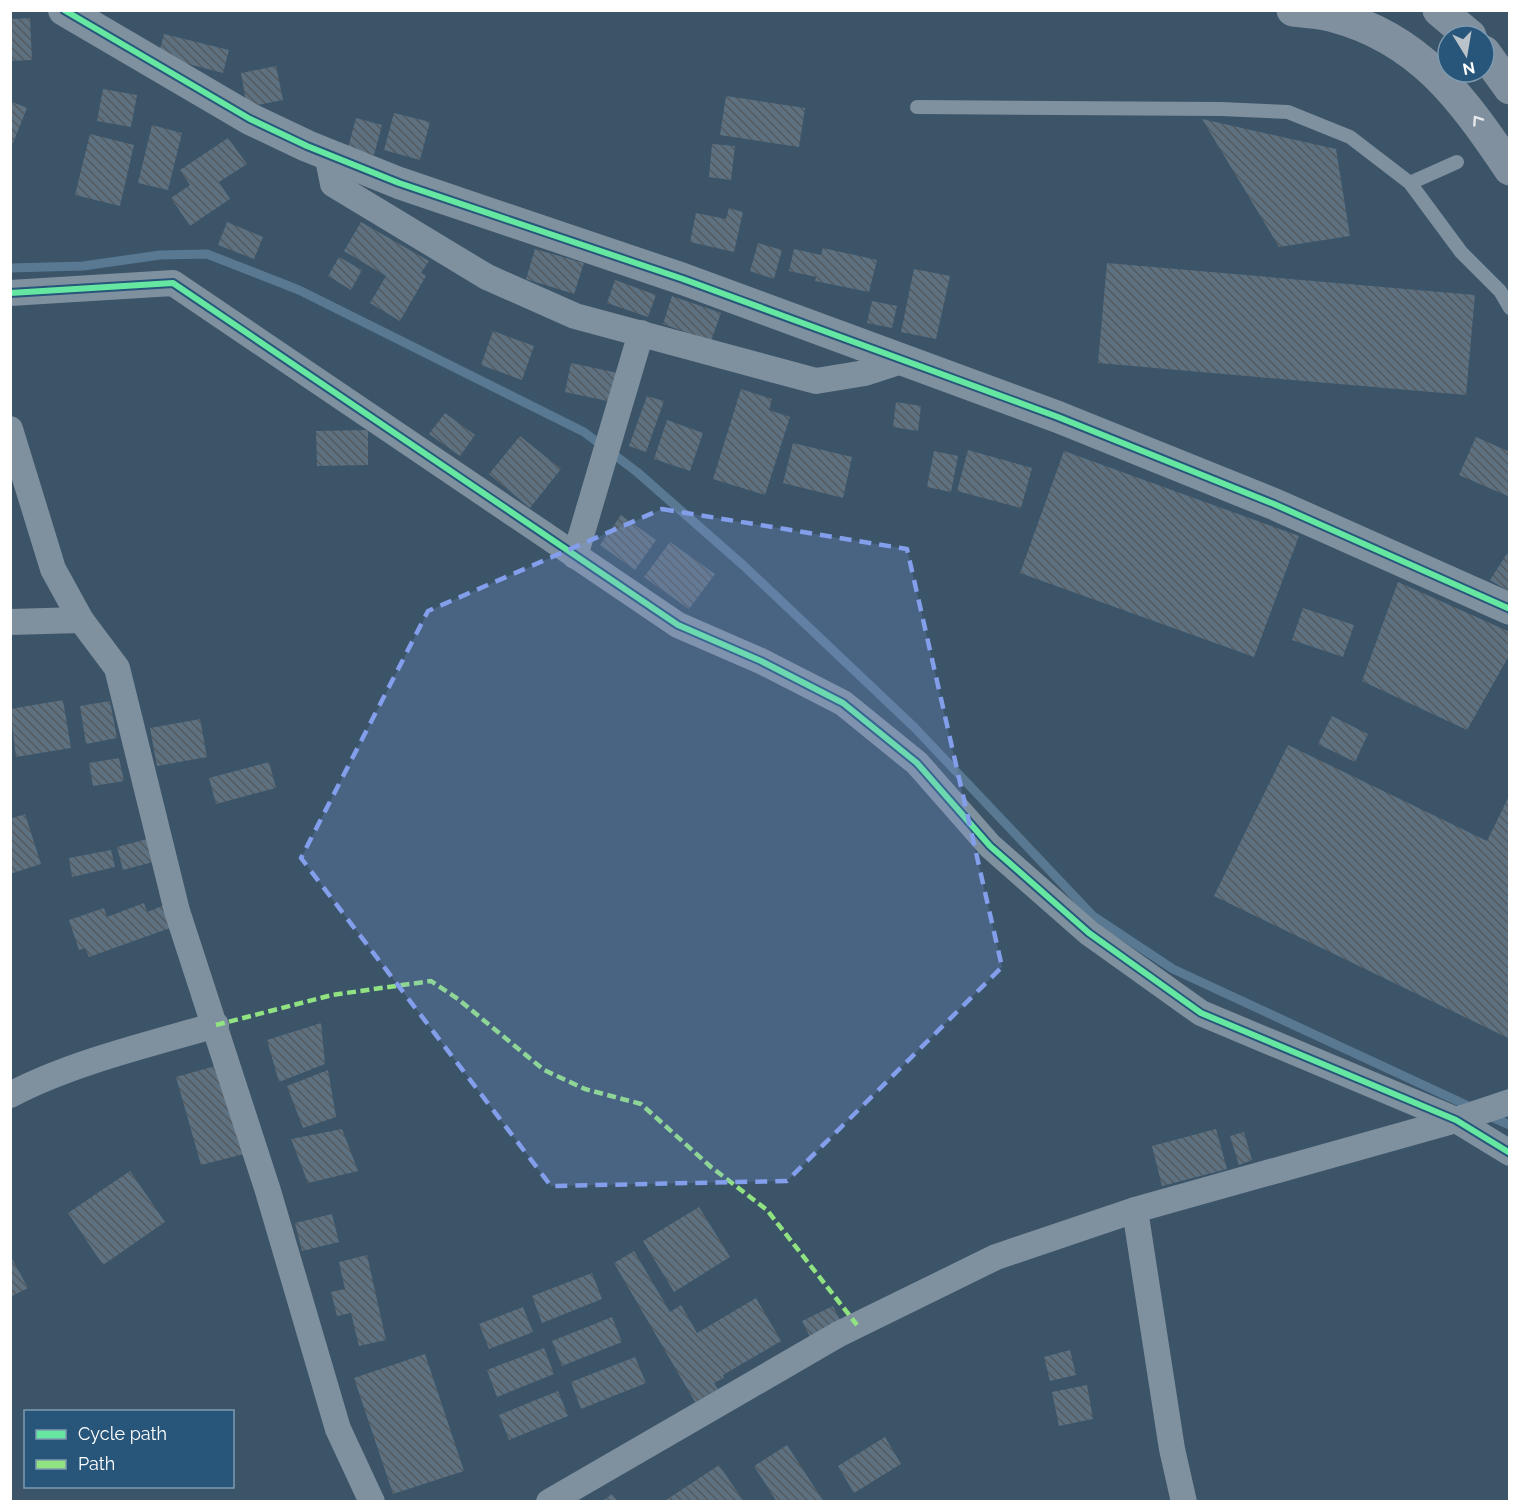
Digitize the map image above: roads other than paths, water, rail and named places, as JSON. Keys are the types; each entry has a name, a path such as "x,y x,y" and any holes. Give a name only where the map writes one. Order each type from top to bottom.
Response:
{"highway":[{"path":"1293,10 1333,16 1393,39 1434,70 1467,106 1509,169"},
{"path":"1439,10 1456,24"},
{"path":"1496,69 1509,88"}],"street":[{"path":"64,10 250,119 327,154 399,183 683,279 1069,422 1274,504 1509,609"},
{"path":"327,154 333,184 487,277 575,316 816,381 865,373 905,360"},
{"path":"10,293 173,283 678,625 761,661 843,703 917,763 990,846 1089,933 1201,1013 1456,1120 1509,1153"},
{"path":"575,556 641,333"},
{"path":"10,429 53,569 81,620 117,668 166,873 216,1025 338,1429 372,1502"},
{"path":"10,622 81,620"},
{"path":"10,1095 27,1086 122,1053 216,1025"},
{"path":"549,1502 839,1334 996,1257 1136,1210 1456,1120 1509,1102"},
{"path":"1136,1210 1172,1449 1184,1502"}],"lane":[{"path":"917,107 1221,109 1288,112 1350,137 1410,183 1461,252 1500,291 1509,308"},
{"path":"1410,183 1457,162"}],"waterway":[{"path":"10,268 83,266 160,255 207,254 299,290 584,432 637,472 744,566 914,727 1093,916 1173,969 1475,1109"},
{"path":"1487,1115 1510,1125"}]}
